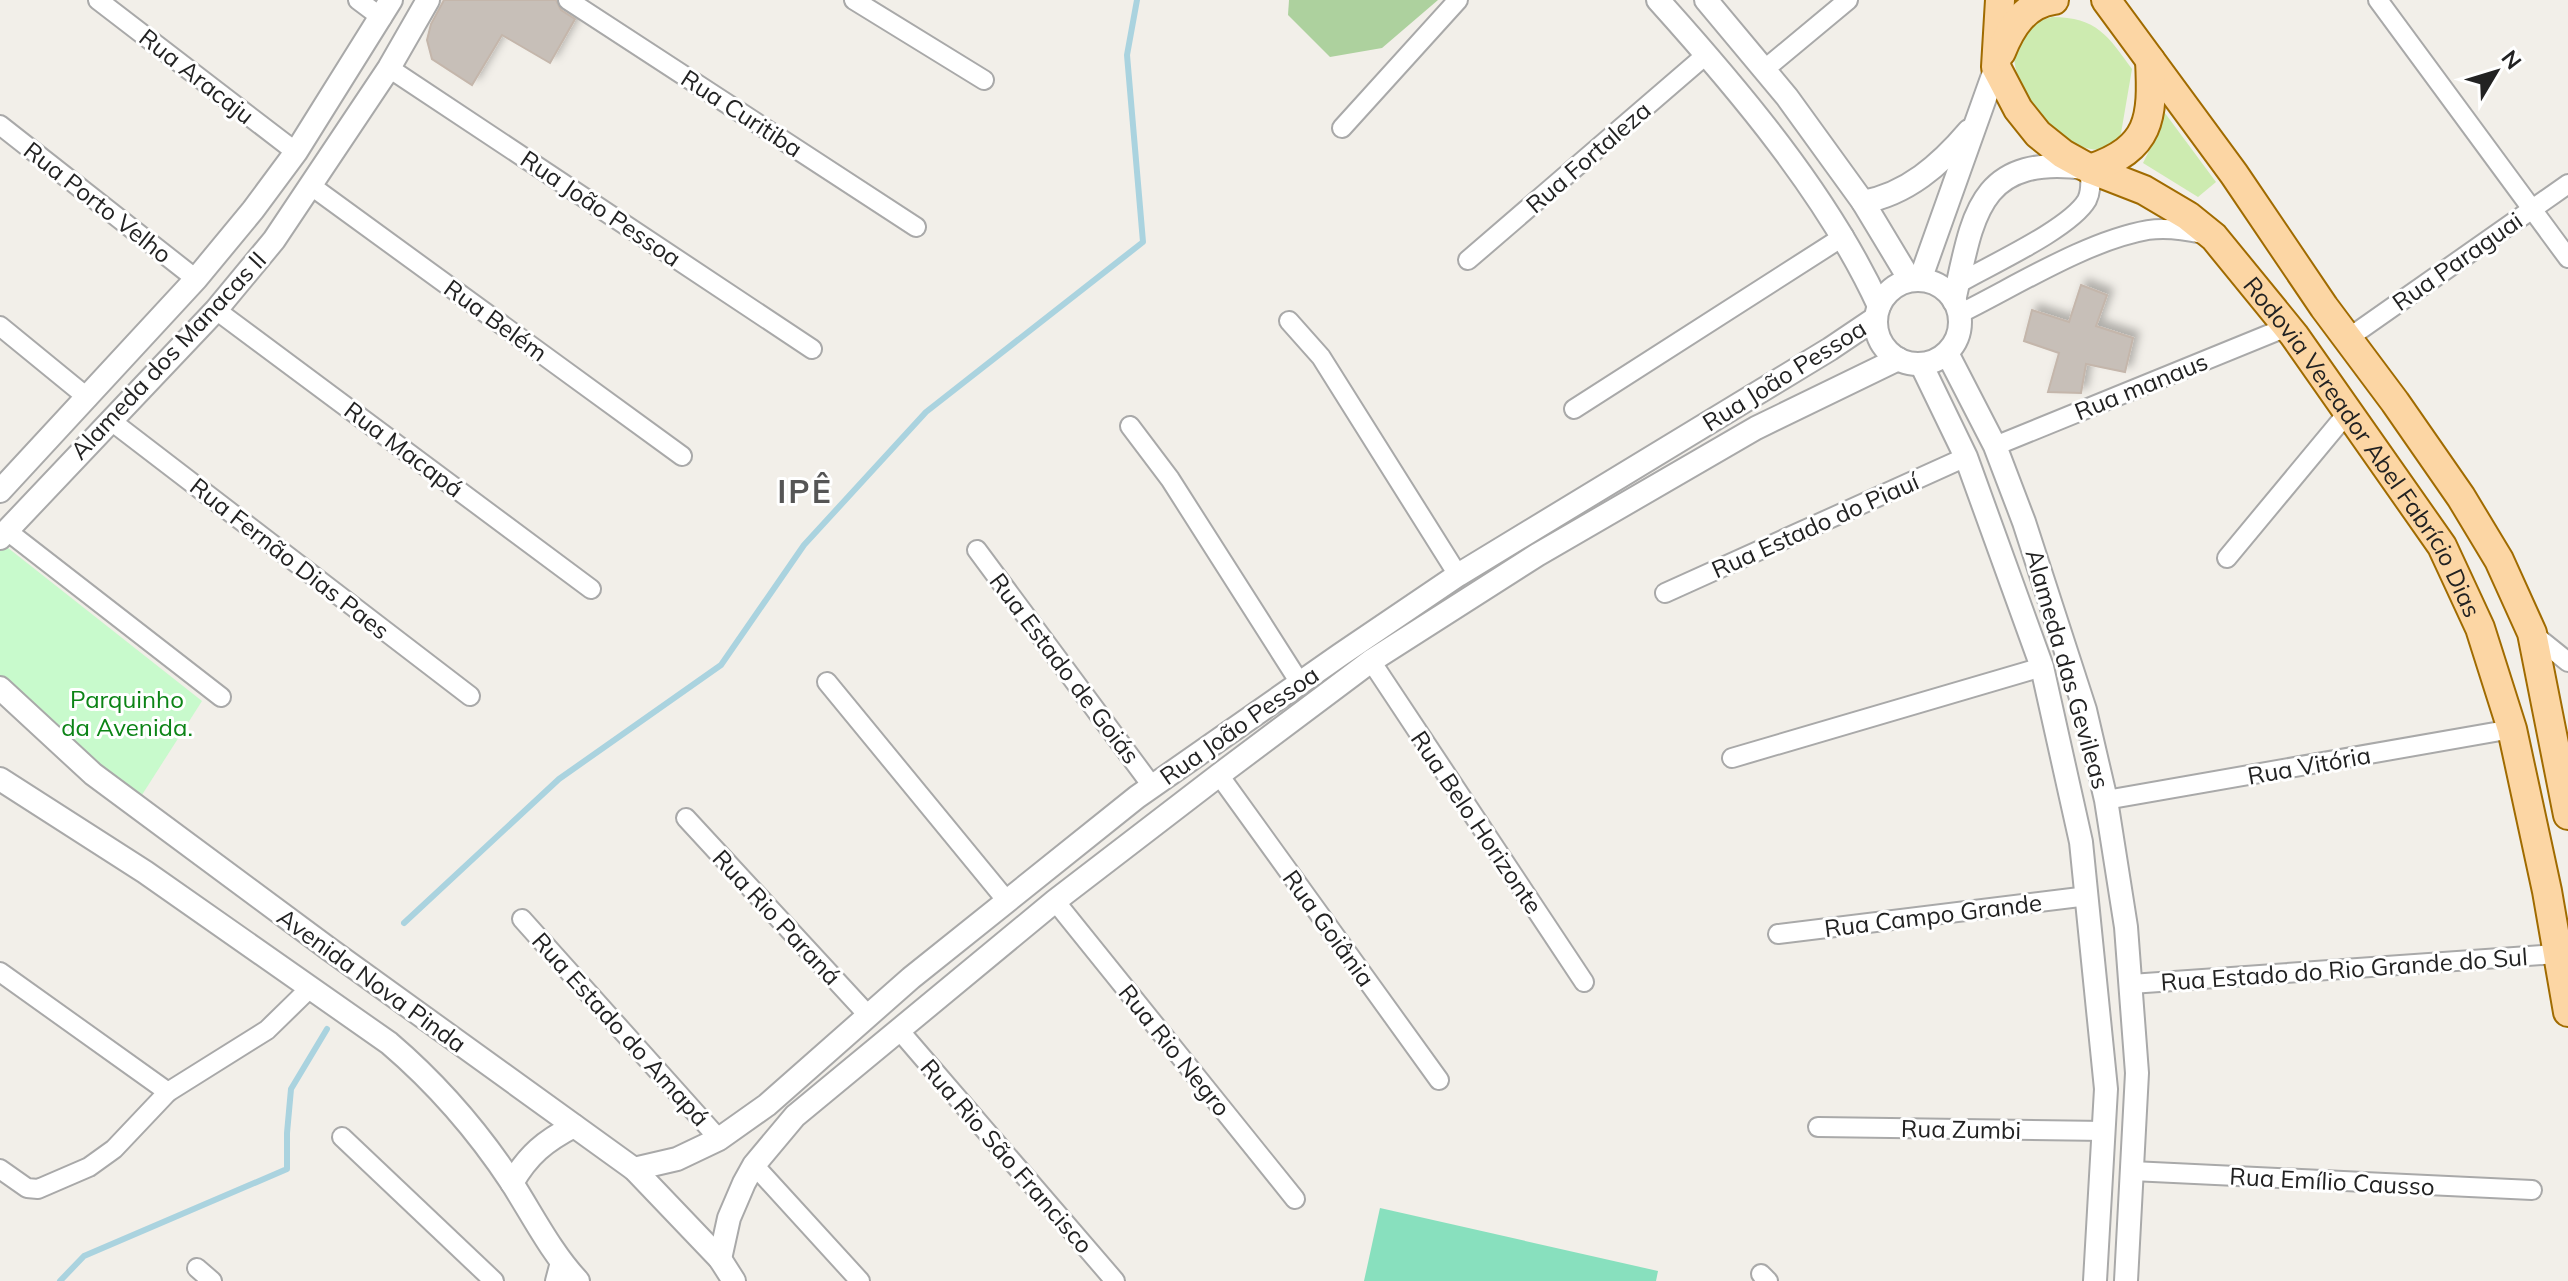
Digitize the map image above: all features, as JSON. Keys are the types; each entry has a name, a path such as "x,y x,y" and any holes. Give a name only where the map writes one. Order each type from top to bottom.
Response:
{"main road":[{"path":"1996,67 2000,0"},
{"path":"1996,67 2009,32 2019,17 2045,1 2054,0"},
{"name":"Rodovia Vereador Abel Fabrício Dias","path":"2104,1 2234,174 2347,339 2461,497 2499,560 2532,633 2568,815"},
{"path":"2090,169 2116,160 2137,143 2149,116 2150,60"},
{"name":"Rodovia Vereador Abel Fabrício Dias","path":"1996,67 2018,109 2038,134 2063,154 2090,169 2144,190 2188,216 2214,237 2287,327 2349,411 2442,546 2480,628 2512,729 2547,891 2568,1012"}],"street":[{"name":"Rua Aracaju","path":"98,0 296,152"},
{"path":"358,0 386,9"},
{"name":"Alameda dos Manacas II","path":"3,534 216,310 274,240 389,68 428,0"},
{"name":"Rua Curitiba","path":"568,0 916,227"},
{"path":"854,0 984,80"},
{"path":"1342,128 1458,0"},
{"path":"1658,0 1707,54 1844,236 1877,312 1881,342 1898,359 1921,364 1935,361 1947,353 1955,341 1960,328 1957,299 1975,216 1983,199 1998,183 2016,173 2043,166 2090,169 2091,191 2086,203 2063,225 1957,299"},
{"path":"1706,0 1765,69 1863,202 1915,280"},
{"path":"1765,69 1848,0"},
{"path":"2378,0 2568,258"},
{"name":"Alameda dos Manacas II","path":"0,491 196,279 296,152 386,9"},
{"name":"Rua Fortaleza","path":"1468,260 1707,54"},
{"path":"1915,280 1996,67"},
{"name":"Rua João Pessoa","path":"389,68 812,349"},
{"path":"1863,202 1885,198 1907,188 1958,144 1977,120"},
{"name":"Rua Porto Velho","path":"0,125 196,279"},
{"name":"Rua Paraguai","path":"2347,339 2568,184"},
{"name":"Rua Belém","path":"310,185 682,456"},
{"path":"1957,299 2057,264 2120,237 2150,229 2179,228 2214,237"},
{"path":"1574,409 1844,236"},
{"path":"1877,312 1886,294 1897,285 1915,280 1934,283 1957,299"},
{"name":"Rua Macapá","path":"216,310 591,589"},
{"name":"Rua João Pessoa","path":"634,1169 677,1159 719,1139 767,1105 868,1015 1152,786 1458,575 1817,357 1877,312"},
{"path":"1289,321 1321,357 1458,575"},
{"path":"0,326 88,398"},
{"name":"Rua manaus","path":"1995,446 2287,327"},
{"name":"Alameda das Gevileas","path":"1947,353 1995,446 2024,522 2085,710 2106,800 2126,927 2137,1073 2126,1281"},
{"name":"Rua João Pessoa","path":"720,1259 729,1218 754,1165 795,1116 1055,901 1219,775 1371,661 1537,555 1756,428 1898,359"},
{"name":"Alameda das Gevileas","path":"1921,364 1966,457 2042,667 2073,796 2088,896 2106,1089 2095,1281"},
{"path":"2227,558 2349,411"},
{"name":"Rua Fernão Dias Paes","path":"110,420 470,696"},
{"path":"1130,426 1170,479 1300,683"},
{"name":"Rua Estado do Piauí","path":"1665,593 1966,457"},
{"path":"3,534 221,697"},
{"name":"Rua Estado de Goiás","path":"977,550 1152,786"},
{"path":"2532,633 2568,662"},
{"name":"Rua Belo Horizonte","path":"1371,661 1584,982"},
{"path":"1732,758 2042,667"},
{"path":"827,682 1007,901"},
{"name":"Avenida Nova Pinda","path":"0,688 93,774 634,1169 720,1259 734,1281"},
{"name":"Rua Vitória","path":"2106,800 2512,729"},
{"name":"Rua Goiânia","path":"1219,775 1439,1080"},
{"name":"Avenida Nova Pinda","path":"0,779 145,872 389,1043 425,1074 484,1144 512,1183 558,1272 578,1281"},
{"name":"Rua Rio Paraná","path":"686,818 868,1015"},
{"name":"Rua Campo Grande","path":"1778,934 2088,896"},
{"name":"Rua Rio Negro","path":"1055,901 1295,1199"},
{"name":"Rua Estado do Amapá","path":"522,919 719,1139"},
{"name":"Rua Estado do Rio Grande do Sul","path":"2131,984 2556,954"},
{"path":"0,972 168,1092"},
{"path":"0,1169 27,1188 38,1189 89,1167 114,1149 168,1092 267,1030 310,988"},
{"name":"Rua Rio São Francisco","path":"899,1030 1115,1281"},
{"path":"512,1183 533,1152 548,1139 574,1126"},
{"name":"Rua Zumbi","path":"1818,1127 2105,1131"},
{"path":"342,1137 494,1281"},
{"path":"754,1165 860,1281"},
{"name":"Rua Emílio Causso","path":"2132,1171 2532,1190"},
{"path":"197,1268 212,1281"}],"green space":[{"path":"1289,0 1438,0 1382,48 1330,57 1288,15"},
{"path":"2052,17 2080,20 2091,25 2108,38 2132,69 2120,139 2105,149 2088,148 2070,140 2036,110 2024,91 2016,71 2014,51 2020,35 2030,26"},
{"path":"2159,105 2216,182 2198,197 2143,163 2156,137"},
{"name":"Parquinho da Avenida.","path":"3,544 202,701 140,798 0,678 0,548"},
{"path":"1380,1208 1658,1271 1656,1281 1364,1281"}],"building":[{"path":"444,0 556,0 561,10 575,19 550,63 502,35 472,85 432,59 427,40 431,24"},
{"path":"2081,285 2107,295 2096,326 2133,338 2125,372 2086,364 2081,393 2048,392 2059,353 2024,341 2032,310 2069,322"}],"waterway":[{"path":"404,923 559,779 721,665 804,545 926,412 1143,242 1127,55 1137,0"},
{"path":"60,1281 84,1256 287,1169 291,1089 327,1029"}],"district":[{"name":"IPÊ","path":"805,491"}]}
